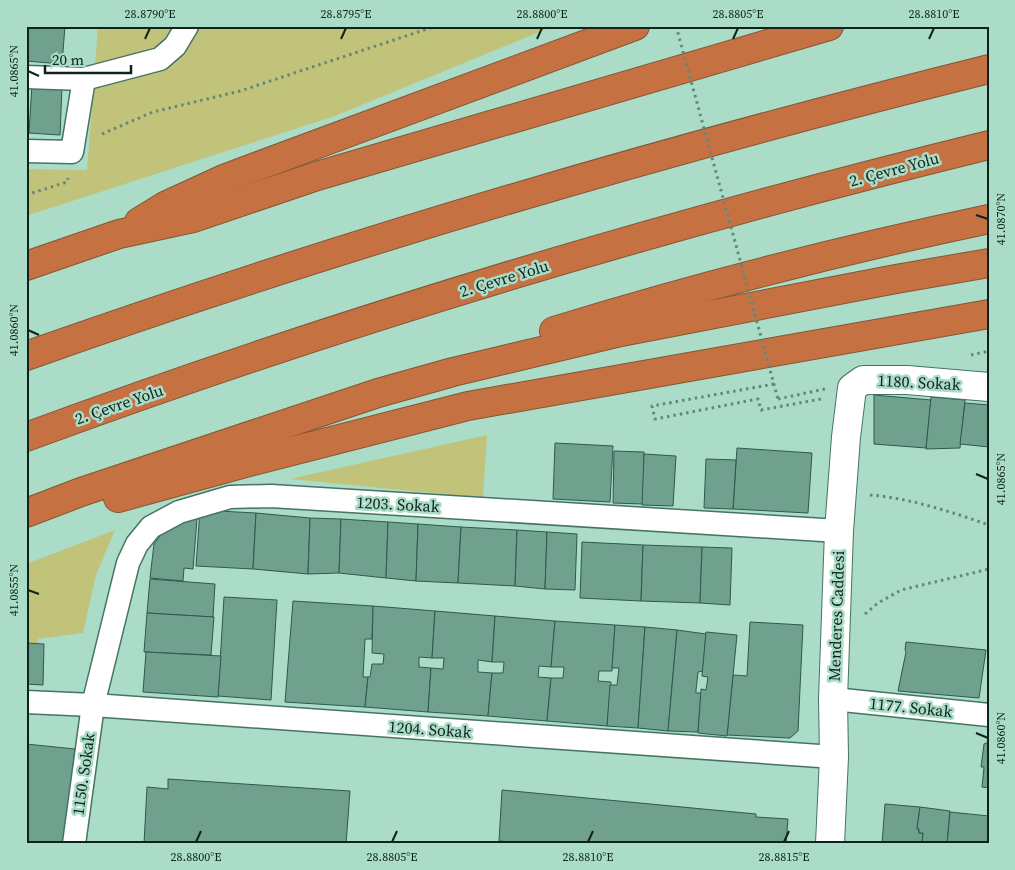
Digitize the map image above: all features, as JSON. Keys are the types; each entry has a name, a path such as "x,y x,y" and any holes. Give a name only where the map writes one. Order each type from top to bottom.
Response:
{"highway":[{"path":"120,234 165,206 226,178 635,26"},
{"path":"26,266 120,234 193,218 317,176 829,26"},
{"path":"26,356 330,254 583,177 820,112 989,69"},
{"name":"2. Çevre Yolu","path":"26,437 316,335 521,272 832,185 989,144"},
{"path":"378,392 428,371 483,352 685,292 989,219"},
{"path":"26,512 378,392 453,372 621,332 989,263"},
{"path":"26,519 118,498 249,462 468,406 989,314"}],"street":[{"path":"26,77 84,80 160,59 175,46 187,26"},
{"path":"26,150 72,152 84,80"},
{"name":"1180. Sokak","path":"852,388 863,380 907,380 989,387"},
{"name":"Menderes Caddesi","path":"830,844 839,531 846,437 852,388"},
{"name":"1203. Sokak","path":"93,704 128,563 137,544 151,527 179,512 230,496 271,496 839,531"},
{"name":"1177. Sokak","path":"834,699 989,715"},
{"name":"1204. Sokak","path":"26,702 93,704 834,757"},
{"name":"1150. Sokak","path":"74,844 93,704"}],"path":[{"path":"26,195 67,182 72,152 103,133 153,112 240,91 436,26"},
{"path":"676,26 778,399 833,387 852,388"},
{"path":"774,384 652,406 655,419 758,399 762,410 828,398 852,388"},
{"path":"842,493 885,496 960,515 989,525"},
{"path":"835,641 878,603 901,590 989,568"}],"green space":[{"path":"98,26 554,26 335,116 26,216 26,169 87,170"},
{"path":"487,435 483,498 290,479"},
{"path":"115,530 96,575 83,633 38,639 37,684 26,684 26,564"}],"building":[{"path":"26,26 65,26 62,64 26,61"},
{"path":"32,84 62,86 60,135 29,133"},
{"path":"874,395 931,400 926,448 874,444"},
{"path":"931,397 965,400 960,448 926,449"},
{"path":"965,403 989,405 989,447 960,444"},
{"path":"555,443 613,446 610,502 553,499"},
{"path":"737,448 812,453 808,513 733,509"},
{"path":"614,451 644,452 643,504 613,503"},
{"path":"644,454 676,456 673,506 642,505"},
{"path":"706,459 736,460 733,509 704,508"},
{"path":"200,510 256,513 253,569 196,566"},
{"path":"256,513 310,518 308,574 253,569"},
{"path":"174,518 197,519 193,569 184,568 183,581 150,578 154,544"},
{"path":"310,518 341,519 339,573 308,574"},
{"path":"341,519 388,522 386,578 339,573"},
{"path":"388,522 418,524 416,581 386,578"},
{"path":"418,524 461,527 458,583 416,581"},
{"path":"461,527 517,530 515,586 458,583"},
{"path":"517,530 547,532 545,589 515,586"},
{"path":"547,532 577,534 575,590 545,589"},
{"path":"582,542 643,545 641,601 580,598"},
{"path":"643,545 702,547 700,603 641,601"},
{"path":"702,547 732,548 730,605 700,603"},
{"path":"150,579 215,584 213,617 147,613"},
{"path":"224,597 277,600 271,700 218,696"},
{"path":"293,601 373,606 372,639 365,639 363,677 368,677 365,707 285,702"},
{"path":"373,606 435,611 432,658 419,657 419,667 431,668 428,712 365,707 368,677 370,677 372,664 383,664 384,654 372,653"},
{"path":"435,611 495,616 492,662 478,660 478,672 492,673 488,716 428,712 431,668 443,669 444,658 432,658"},
{"path":"147,613 214,617 211,655 144,652"},
{"path":"495,616 555,621 551,667 539,666 538,677 551,678 547,721 488,716 492,673 503,673 504,662 492,662"},
{"path":"555,621 615,625 612,671 599,671 598,681 611,682 607,726 547,721 551,678 563,678 564,667 551,667"},
{"path":"750,622 803,625 798,731 790,738 727,735 733,675 747,676"},
{"path":"615,625 645,627 638,728 607,726 610,685 617,685 619,668 612,668"},
{"path":"645,627 677,630 668,731 638,728"},
{"path":"677,630 706,634 703,671 698,672 696,690 696,693 701,693 698,732 668,731"},
{"path":"706,632 737,635 727,736 698,733 701,689 706,690 708,677 702,676"},
{"path":"906,642 986,650 979,698 898,691 906,652"},
{"path":"26,643 44,644 43,685 26,684"},
{"path":"146,652 221,656 218,697 143,692"},
{"path":"989,743 989,788 982,787 984,767 981,767 984,744"},
{"path":"26,744 75,749 64,844 26,844"},
{"path":"168,779 350,791 346,844 144,844 147,787 168,789"},
{"path":"502,790 756,814 756,817 788,819 786,844 514,844 514,842 499,841"},
{"path":"885,804 920,807 917,829 919,829 919,833 923,833 922,844 882,844"},
{"path":"920,807 950,811 947,844 922,844 923,833 919,833 919,829 917,829"},
{"path":"950,812 989,816 989,844 947,844"}]}
